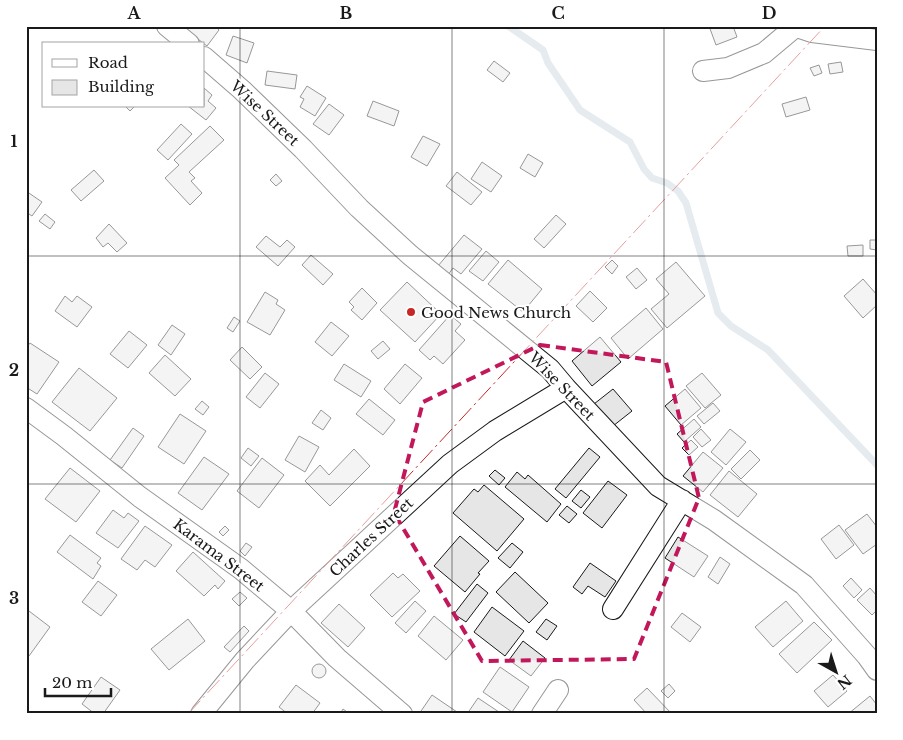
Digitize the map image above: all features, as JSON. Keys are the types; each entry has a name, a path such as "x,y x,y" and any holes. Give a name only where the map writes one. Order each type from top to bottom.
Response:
{"street":[{"path":"167,26 187,42"},
{"path":"703,71 728,68 764,53 804,28 877,40"},
{"name":"Wise Street","path":"205,58 242,90 410,255 550,368 566,388 658,486 714,520 804,586 867,656 877,670"},
{"name":"Charles Street","path":"200,714 245,660 292,611 450,464 496,432 566,388"},
{"name":"Karama Street","path":"26,408 140,497 241,569 292,611 337,658 402,714"},
{"path":"613,609 682,500"},
{"path":"542,714 558,690"}],"highlighted area":[{"path":"540,345 666,362 699,498 634,659 482,661 394,513 423,402"}],"building":[{"path":"187,26 215,26 219,30 207,46 205,42 202,42 185,29"},
{"path":"709,26 733,26 737,37 716,45"},
{"path":"233,36 254,43 247,63 226,55"},
{"path":"494,61 510,73 503,82 487,70"},
{"path":"841,62 843,72 830,74 828,64"},
{"path":"819,65 822,73 814,76 810,68"},
{"path":"267,71 297,75 295,89 265,85"},
{"path":"307,86 326,98 315,116 300,107 304,99 300,97"},
{"path":"205,89 212,95 208,101 216,108 206,120 191,108 205,108"},
{"path":"806,97 810,110 786,117 782,104"},
{"path":"373,101 399,111 394,126 367,116"},
{"path":"329,104 344,115 329,135 313,124"},
{"path":"181,124 192,134 168,160 157,150"},
{"path":"210,126 224,140 189,172 195,178 191,181 202,193 190,205 165,178 179,165 174,160"},
{"path":"423,136 440,144 427,166 411,157"},
{"path":"528,154 543,163 535,177 520,168"},
{"path":"482,162 502,176 491,192 471,179"},
{"path":"94,170 104,181 81,201 71,190"},
{"path":"457,172 482,192 471,205 446,186"},
{"path":"276,174 282,181 276,186 270,180"},
{"path":"26,191 42,202 32,216 26,212"},
{"path":"45,214 55,222 50,229 39,221"},
{"path":"556,215 566,224 544,248 534,239"},
{"path":"109,224 127,243 117,252 108,243 103,247 96,238"},
{"path":"464,235 482,249 461,274 453,268 448,275 438,266"},
{"path":"266,236 280,247 287,240 295,247 278,266 256,247"},
{"path":"870,240 877,240 877,250 870,249"},
{"path":"863,245 863,256 848,256 847,246"},
{"path":"486,251 499,262 483,281 469,271"},
{"path":"311,255 333,274 323,285 302,265"},
{"path":"508,260 542,289 523,312 488,284"},
{"path":"612,260 618,266 612,274 605,267"},
{"path":"676,262 705,296 667,328 651,309 669,294 656,279"},
{"path":"637,268 647,280 636,289 626,277"},
{"path":"863,279 877,295 877,305 863,318 844,296"},
{"name":"Good News Church","path":"407,282 441,314 415,342 380,310"},
{"path":"362,288 377,303 362,320 351,310 354,307 349,302"},
{"path":"590,291 607,308 593,322 576,306"},
{"path":"265,292 278,300 276,304 285,310 270,335 247,322"},
{"path":"65,296 72,302 77,296 92,307 77,327 55,311"},
{"path":"646,308 663,329 628,359 611,338"},
{"path":"450,315 461,324 455,331 465,340 443,364 434,356 430,360 419,350"},
{"path":"234,317 240,321 233,332 227,328"},
{"path":"331,322 349,336 332,356 315,342"},
{"path":"172,325 185,334 171,355 158,345"},
{"path":"129,331 147,345 128,368 110,354"},
{"path":"600,337 621,362 592,386 572,361"},
{"path":"383,341 390,349 378,359 371,351"},
{"path":"30,343 59,362 37,394 26,387 26,348"},
{"path":"242,347 262,367 250,379 230,360"},
{"path":"165,355 191,379 175,396 149,373"},
{"path":"344,364 371,381 361,397 334,380"},
{"path":"405,364 422,378 400,404 384,389"},
{"path":"79,368 117,398 90,431 52,402"},
{"path":"265,373 279,384 260,408 246,397"},
{"path":"702,373 721,395 705,408 686,386"},
{"path":"613,389 632,411 613,426 594,404"},
{"path":"685,389 701,408 681,425 665,406"},
{"path":"369,399 395,420 383,435 356,414"},
{"path":"202,401 209,407 203,415 195,409"},
{"path":"713,403 720,411 704,424 697,416"},
{"path":"321,410 331,418 323,430 312,423"},
{"path":"180,414 206,431 184,464 158,447"},
{"path":"694,419 701,427 684,442 677,434"},
{"path":"133,428 144,436 122,468 110,460"},
{"path":"701,429 711,440 702,447 693,437"},
{"path":"730,429 746,442 726,465 711,452"},
{"path":"299,436 319,447 305,472 285,460"},
{"path":"691,440 698,447 689,455 682,448"},
{"path":"248,448 259,456 251,466 241,458"},
{"path":"589,448 600,457 566,498 555,489"},
{"path":"354,449 370,466 330,506 305,481 320,465 329,475"},
{"path":"750,450 760,460 741,479 731,469"},
{"path":"703,452 723,468 703,492 683,476"},
{"path":"204,457 229,474 202,510 178,493"},
{"path":"262,458 284,475 259,508 237,491"},
{"path":"70,468 100,491 76,522 45,499"},
{"path":"495,470 505,478 499,485 489,476"},
{"path":"729,471 757,494 738,517 710,495"},
{"path":"517,472 525,479 528,475 561,504 547,522 505,487"},
{"path":"608,481 627,495 602,528 583,513"},
{"path":"484,485 524,519 497,551 453,513 474,489 478,492"},
{"path":"581,490 590,497 581,508 572,501"},
{"path":"567,506 577,514 569,523 559,515"},
{"path":"113,510 124,518 128,513 139,521 118,548 96,533"},
{"path":"867,514 877,527 877,544 863,554 845,530"},
{"path":"839,525 854,545 836,559 821,539"},
{"path":"145,526 172,545 155,567 145,560 137,570 121,559"},
{"path":"225,526 229,530 223,536 219,532"},
{"path":"70,535 101,558 97,563 101,566 93,579 57,552"},
{"path":"460,536 489,561 465,592 434,566"},
{"path":"678,537 708,556 694,577 665,558"},
{"path":"246,543 252,547 245,556 240,551"},
{"path":"512,543 523,552 510,568 498,558"},
{"path":"193,552 225,581 218,589 215,585 204,596 176,571"},
{"path":"720,557 730,564 718,584 708,577"},
{"path":"590,563 616,581 605,597 588,586 582,594 573,587"},
{"path":"515,572 548,603 529,623 496,592"},
{"path":"393,573 398,578 403,574 420,591 392,617 370,595"},
{"path":"851,578 862,590 854,598 843,586"},
{"path":"98,581 117,595 101,616 82,602"},
{"path":"477,584 488,593 466,622 454,614"},
{"path":"870,588 877,596 877,610 872,615 857,600"},
{"path":"240,592 247,598 239,606 232,599"},
{"path":"415,601 426,611 406,633 395,623"},
{"path":"786,601 803,621 773,647 755,627"},
{"path":"339,604 365,628 348,647 321,623"},
{"path":"492,607 524,631 505,656 474,632"},
{"path":"29,611 50,627 29,656 26,654 26,614"},
{"path":"682,613 701,627 690,642 671,627"},
{"path":"434,616 463,640 446,660 418,636"},
{"path":"188,619 205,641 169,670 151,649"},
{"path":"546,619 557,626 547,640 536,632"},
{"path":"814,622 832,640 797,673 779,654"},
{"path":"244,626 249,631 230,652 224,647"},
{"path":"523,641 545,658 531,676 509,660"},
{"path":"319,664 324,666 326,671 324,676 319,678 314,676 312,671 314,666"},
{"path":"500,667 529,687 512,712 483,692"},
{"path":"833,675 847,691 828,707 814,691"},
{"path":"101,677 120,690 103,714 95,714 82,704"},
{"path":"669,684 675,691 668,698 661,691"},
{"path":"296,685 320,703 312,714 288,714 279,707"},
{"path":"647,688 672,714 647,714 634,700"},
{"path":"432,695 460,714 419,714"},
{"path":"870,696 877,705 877,714 848,714"},
{"path":"478,698 502,714 467,714"},
{"path":"343,709 350,714 340,714"}],"waterway":[{"path":"508,26 543,50 548,63 580,110 630,142 644,169 652,178 667,183 678,191 686,203 718,313 731,326 768,350 877,465"}],"power":[{"path":"188,714 825,26"}],"place":[{"name":"Good News Church","path":"411,312"}]}
